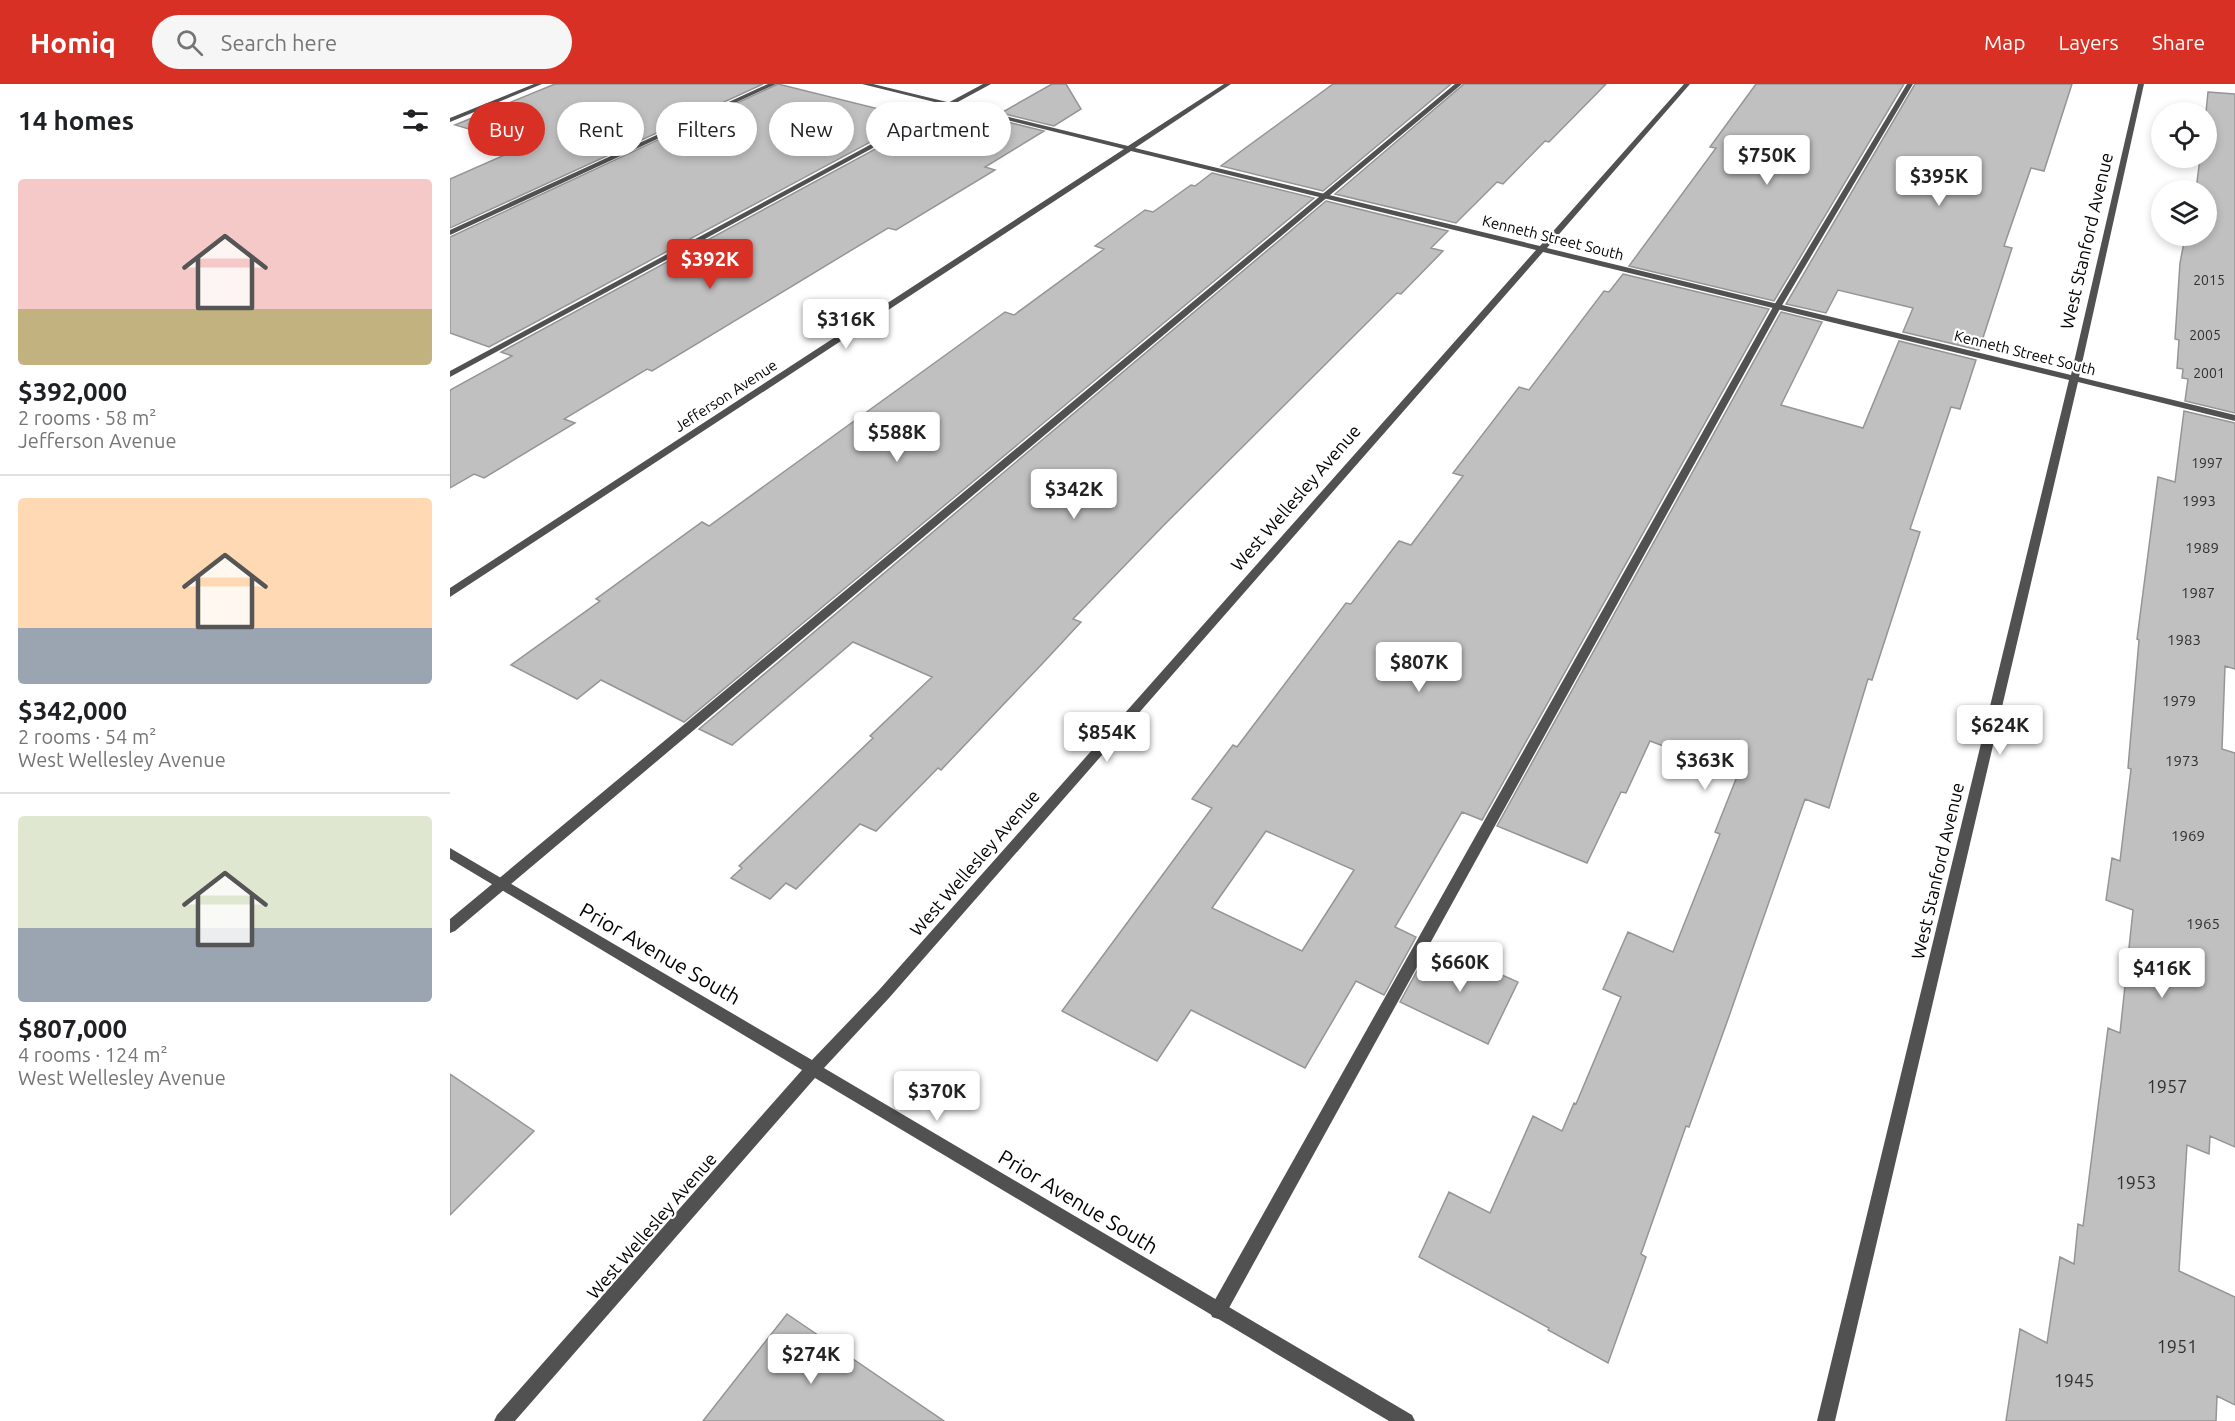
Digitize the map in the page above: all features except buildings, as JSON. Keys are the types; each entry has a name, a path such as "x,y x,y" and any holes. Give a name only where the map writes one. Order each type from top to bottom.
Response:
{"street":[{"path":"450,120 539,84"},
{"path":"450,233 773,84"},
{"name":"Kenneth Street South","path":"865,84 938,102"},
{"path":"955,102 988,84"},
{"name":"Jefferson Avenue","path":"450,593 1228,84"},
{"path":"450,927 1459,84"},
{"name":"West Wellesley Avenue","path":"503,1421 814,1068 884,994 1687,84"},
{"path":"1218,1311 1778,307 1910,84"},
{"name":"West Stanford Avenue","path":"1826,1421 2073,378 2140,84"},
{"name":"Kenneth Street South","path":"1011,119 2235,418"},
{"path":"450,374 866,150"},
{"name":"Prior Avenue South","path":"450,853 1406,1421"}]}
